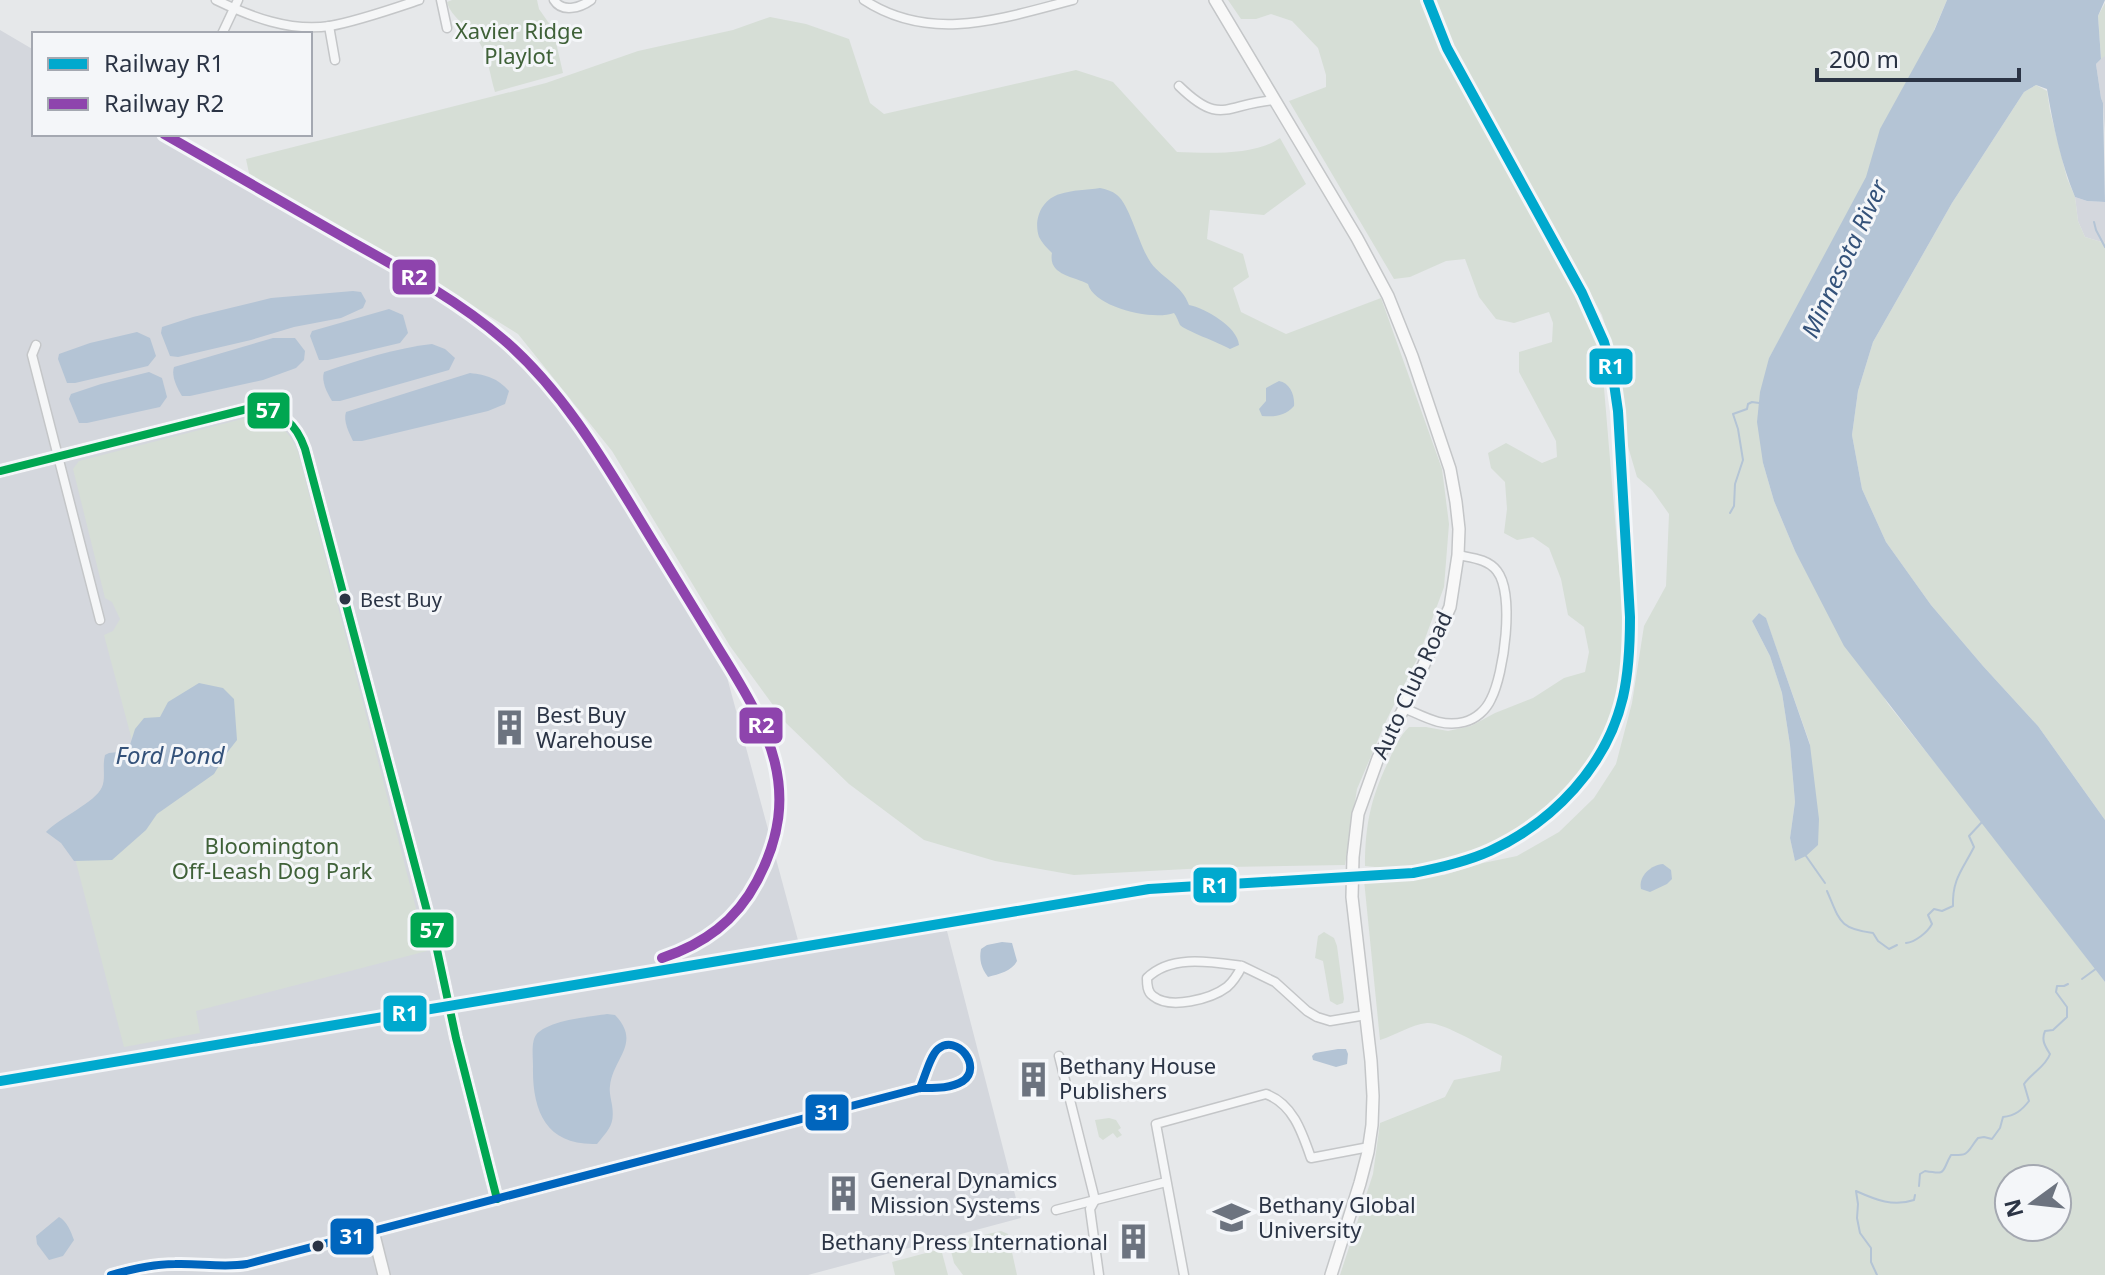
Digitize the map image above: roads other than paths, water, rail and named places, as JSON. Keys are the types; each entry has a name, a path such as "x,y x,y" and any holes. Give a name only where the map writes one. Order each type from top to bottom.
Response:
{"street":[{"path":"216,0 236,4 276,23 295,26 329,26 419,0"},
{"path":"441,0 447,28"},
{"path":"554,0 565,9 591,0"},
{"path":"864,0 890,14 911,20 954,25 998,20 1073,0"},
{"name":"Auto Club Road","path":"1215,0 1373,266 1398,318 1450,469 1459,529 1450,607 1378,758 1358,814 1352,897 1373,1096 1369,1147 1331,1275"},
{"path":"223,32 236,4"},
{"path":"329,26 335,60"},
{"path":"1179,86 1202,107 1219,111 1274,100"},
{"path":"36,345 32,355 100,620"},
{"path":"0,471 239,410 263,408 286,418 295,426 305,449 428,915 497,1199"},
{"path":"1404,708 1434,721 1455,724 1476,717 1495,691 1505,649 1502,579 1492,565 1458,555"},
{"path":"1242,966 1228,986 1212,996 1193,1001 1162,1000 1152,996 1147,988 1147,978 1155,970 1169,964 1203,962 1242,966 1275,982 1317,1017 1330,1021 1366,1015"},
{"path":"111,1275 153,1265 222,1267 247,1264 920,1088 946,1087 969,1075 971,1065 965,1053 952,1044 936,1050 920,1088"},
{"path":"1059,1056 1095,1200 1090,1209 1099,1275"},
{"path":"1184,1275 1156,1124 1266,1094 1278,1098 1286,1106 1300,1127 1311,1158 1369,1147"},
{"path":"1056,1210 1166,1182"},
{"path":"373,1231 384,1275"}],"water":[{"name":"Minnesota River","path":"1947,0 2105,0 2098,16 2101,59 2096,64 2103,103 2105,202 2075,197 2058,144 2047,89 2036,85 2024,92 1952,203 1873,342 1858,391 1852,435 1862,489 1886,542 1931,605 2038,726 2105,820 2105,982 1844,646 1795,551 1774,501 1763,463 1757,422 1760,392 1769,358 1866,177 1880,129 1934,31"},
{"path":"1100,188 1113,192 1122,200 1156,269 1182,292 1189,305 1212,314 1227,325 1239,345 1230,349 1188,330 1180,325 1174,313 1152,315 1112,305 1093,292 1088,284 1057,270 1052,253 1039,237 1037,223 1040,211 1048,200 1060,194"},
{"path":"361,292 366,301 363,308 341,318 178,357 170,356 161,333 162,327 193,317 271,298"},
{"path":"389,309 403,315 408,333 400,343 319,360 310,336 312,331"},
{"path":"137,332 150,338 156,356 148,366 67,383 59,354"},
{"path":"273,338 295,338 305,351 304,360 296,368 263,380 190,396 182,396 176,386 174,367"},
{"path":"432,344 445,349 455,358 449,370 340,401 332,401 326,391 324,372 377,355"},
{"path":"149,372 162,378 167,397 160,407 79,423 69,399 71,394"},
{"path":"470,373 491,378 505,387 509,391 505,404 488,411 353,441 346,423 346,412"},
{"path":"1279,381 1291,390 1294,406 1280,415 1262,416 1259,409 1266,401 1266,388"},
{"path":"1759,613 1766,618 1810,745 1819,819 1818,845 1795,861 1790,838 1795,802 1790,745 1782,693 1770,656 1752,621"},
{"name":"Ford Pond","path":"199,683 223,688 234,699 237,740 214,774 157,814 146,830 112,860 74,861 61,843 46,832 98,793 103,783 105,755 128,751 135,729 144,718 160,717 168,702"},
{"path":"1663,864 1671,870 1672,879 1650,892 1641,889 1641,880 1646,872"},
{"path":"1002,942 1012,943 1017,961 1009,970 988,977 981,963 981,949"},
{"path":"615,1015 626,1034 624,1050 610,1086 612,1122 597,1144 565,1139 554,1132 539,1111 533,1082 533,1042 536,1035 550,1026"},
{"path":"1346,1049 1347,1064 1336,1067 1313,1060 1315,1053"},
{"path":"59,1217 74,1240 63,1256 49,1260 37,1244 36,1236"}],"waterway":[{"path":"2094,222 2105,247"},
{"path":"1730,513 1743,460 1733,414 1747,409 1752,402 1759,403"},
{"path":"1906,943 1917,939 1930,927 1932,924 1928,915 1934,909 1942,911 1953,906 1956,881 1974,847 1969,836 1982,822"},
{"path":"1806,856 1825,883"},
{"path":"1827,891 1838,916 1847,926 1873,933 1889,949 1897,945"},
{"path":"2082,979 2097,968"},
{"path":"1919,1186 1920,1174 1925,1171 1941,1172 1951,1155 1965,1153 1978,1138 1992,1139 2003,1117 2018,1112 2029,1101 2024,1084 2050,1054 2045,1046 2045,1031 2053,1030 2067,1017 2067,1007 2056,992 2057,986 2068,984"},
{"path":"1877,1275 1871,1262 1871,1248 1860,1233 1856,1191 1892,1203 1914,1200 1915,1195"}],"rail line":[{"name":"R1","path":"0,1081 1149,889 1413,873 1481,855 1535,824 1556,808 1590,768 1604,746 1623,697 1629,657 1630,617 1618,411 1604,342 1582,293 1447,48 1428,0"},
{"name":"R2","path":"167,136 431,287 504,340 550,387 590,440 737,679 753,707 774,761 779,789 778,818 771,848 749,895 729,919 692,946 662,958"}],"place":[{"name":"Best Buy","path":"345,599"},
{"name":"Best Buy Warehouse","path":"510,728"},
{"name":"Bethany House Publishers","path":"1033,1079"},
{"name":"General Dynamics Mission Systems","path":"844,1193"},
{"name":"Bethany Global University","path":"1232,1218"},
{"name":"Bethany Press International","path":"1134,1242"}],"park label":[{"name":"Xavier Ridge Playlot","path":"519,44"},
{"name":"Bloomington Off-Leash Dog Park","path":"272,858"}]}
